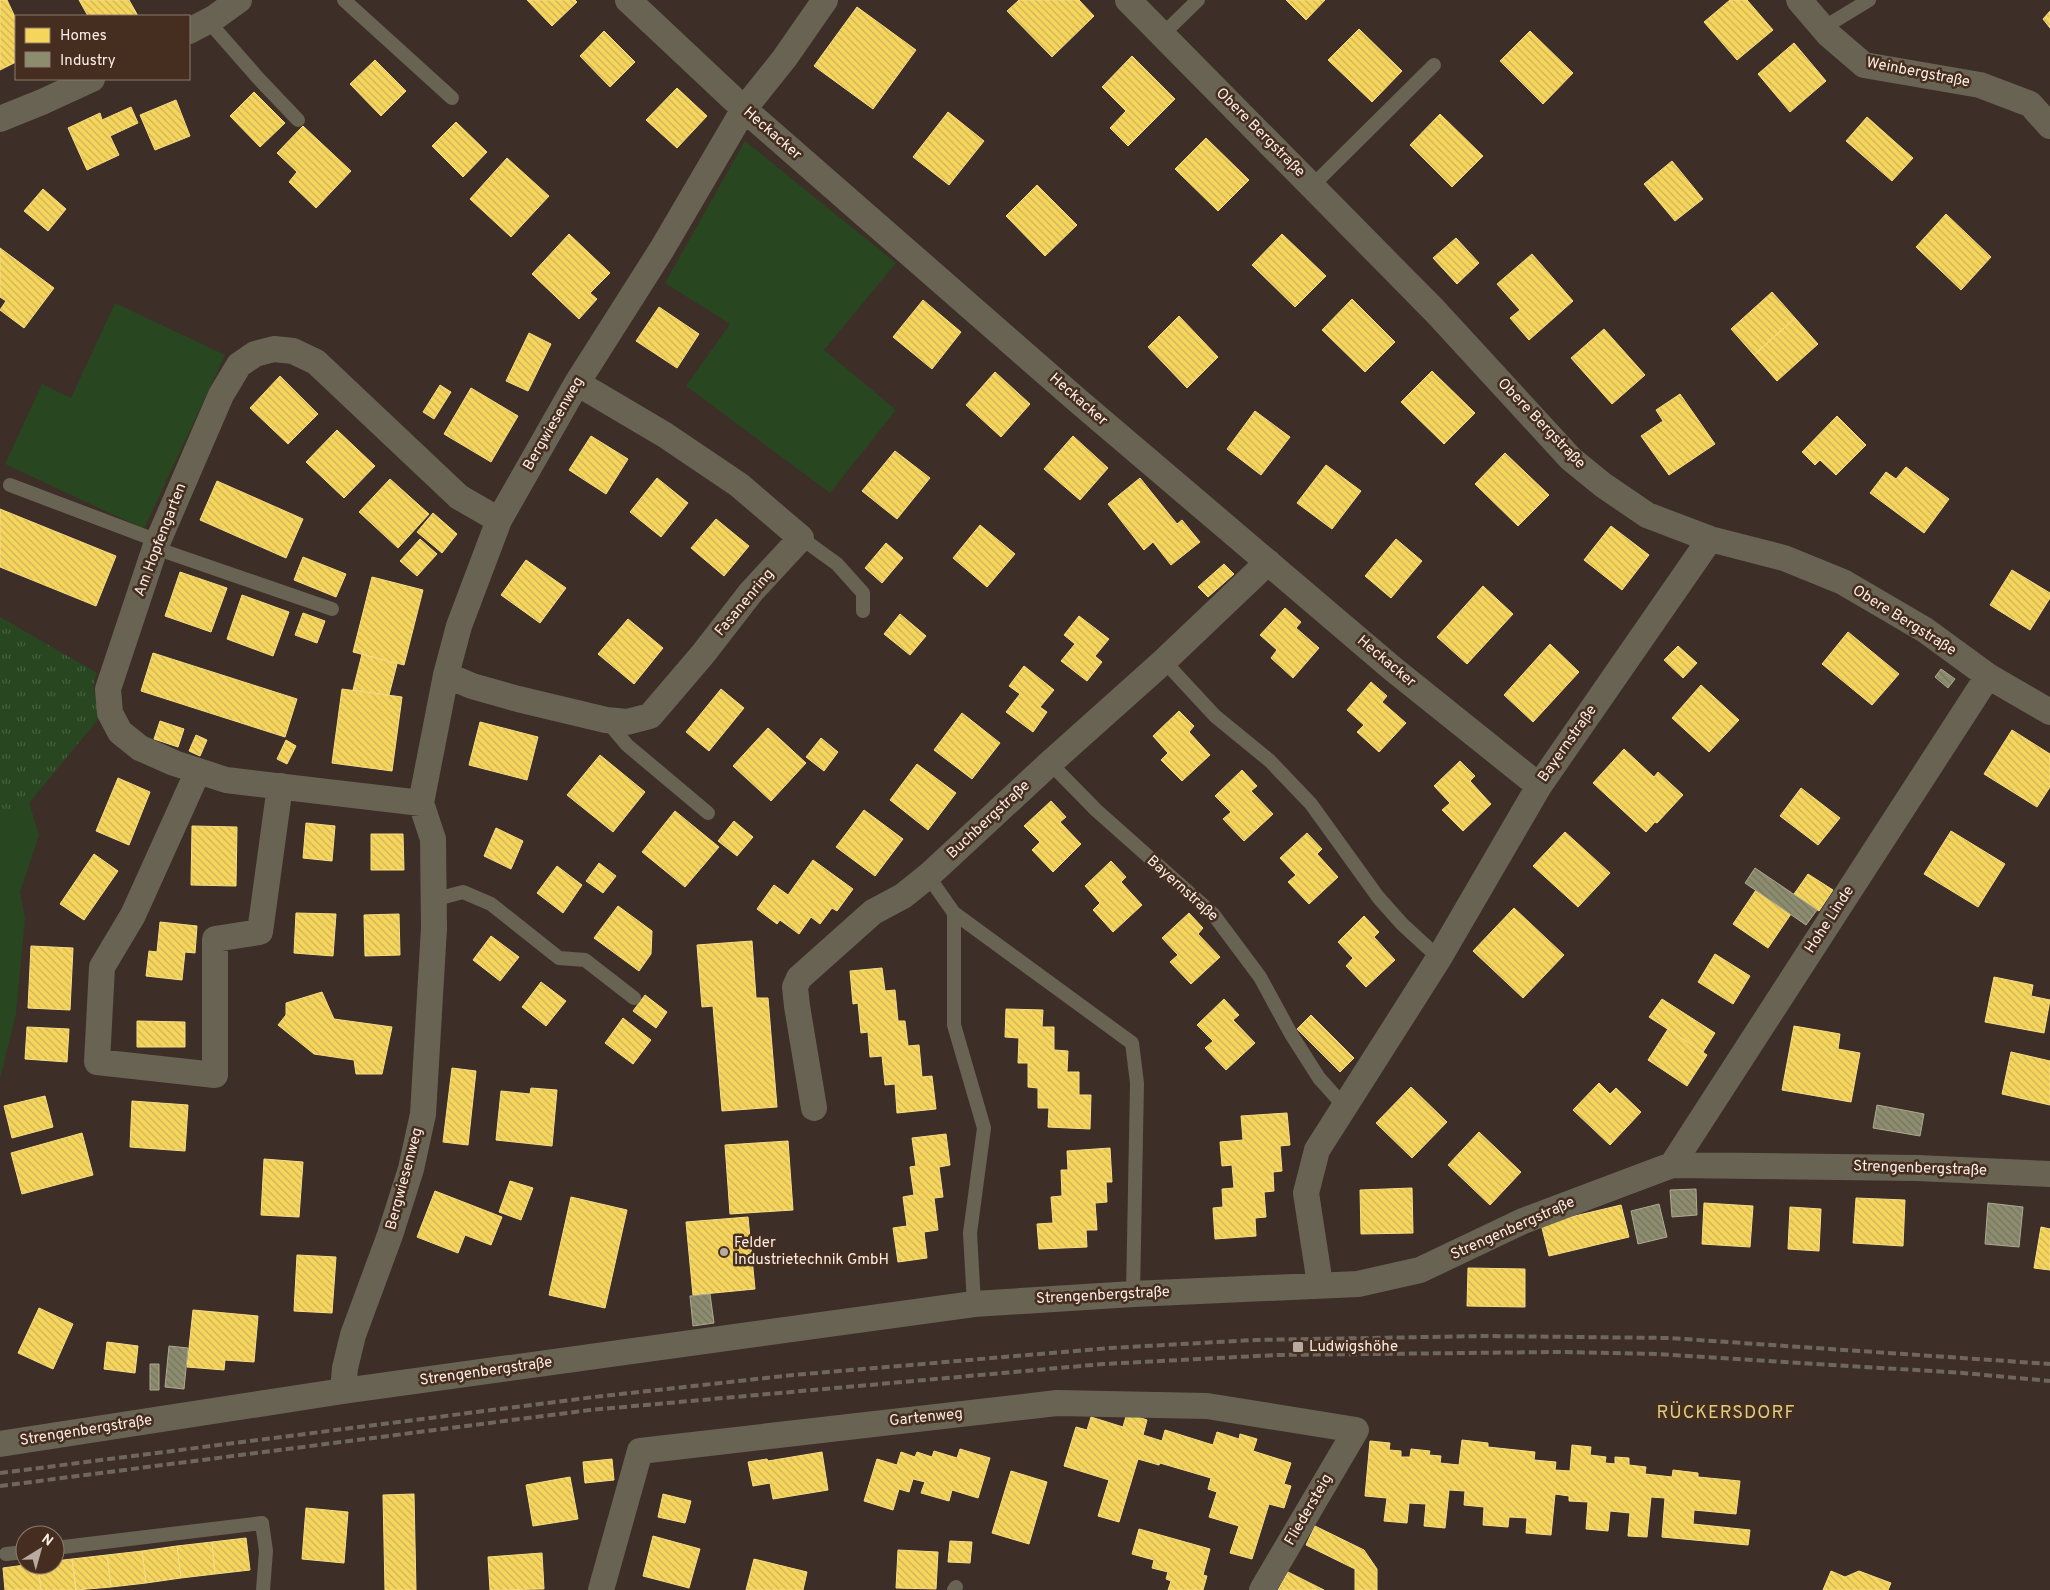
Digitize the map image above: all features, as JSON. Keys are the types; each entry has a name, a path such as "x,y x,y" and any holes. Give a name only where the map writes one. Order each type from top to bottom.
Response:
{"street":[{"path":"198,26 239,0"},
{"name":"Heckacker","path":"628,0 744,109 1077,400 1393,670 1539,786"},
{"name":"Bergwiesenweg","path":"343,1391 345,1368 353,1335 390,1235 411,1169 423,1114 434,928 433,839 421,804 446,674 459,626 500,520 577,383 662,248 744,109 784,59 825,0"},
{"name":"Obere Bergstraße","path":"1128,0 1434,310 1571,459 1602,485 1647,515 1710,539 1784,558 1844,582 1925,630 1988,676 2050,712"},
{"name":"Weinbergstraße","path":"1799,0 1823,28 1864,65 1980,85 2030,104 2050,126"},
{"path":"0,119 90,80"},
{"name":"Am Hopfengarten","path":"421,804 226,780 174,763 140,748 120,732 110,713 108,689 156,544 221,395 239,365 255,354 274,349 293,351 316,362 460,497 500,520"},
{"path":"577,383 665,435 739,486 801,538"},
{"name":"Fasanenring","path":"446,674 472,686 606,720 627,722 650,716 703,654 751,592 801,538"},
{"name":"Bayernstraße","path":"1320,1284 1306,1193 1317,1150 1439,958 1539,786 1710,539"},
{"name":"Buchbergstraße","path":"814,1108 797,1006 795,987 799,978 873,912 903,896 928,876 1164,661 1268,562"},
{"name":"Hohe Linde","path":"1672,1165 1988,676"},
{"path":"198,771 133,915 102,967 97,1062 215,1076 215,939 260,932 280,786"},
{"name":"Strengenbergstraße","path":"0,1444 343,1391 974,1304 1320,1284 1358,1284 1420,1270 1523,1221 1672,1165 1917,1168 2050,1174"},
{"name":"Gartenweg","path":"601,1590 640,1451 1057,1403 1207,1406 1356,1430"},
{"name":"Fliedersteig","path":"1262,1590 1356,1430"}],"lane":[{"path":"344,0 452,98"},
{"path":"1162,35 1198,0"},
{"path":"1823,28 1869,0"},
{"path":"198,26 258,78 298,120"},
{"path":"1312,186 1434,65"},
{"path":"10,485 156,544 332,609"},
{"path":"801,538 838,564 863,593 864,611"},
{"path":"1164,661 1215,716 1270,761 1311,804 1378,897 1402,924 1439,958"},
{"path":"606,720 627,745 708,813"},
{"name":"Bayernstraße","path":"1050,763 1110,822 1213,914 1260,977 1291,1034 1319,1078 1344,1106"},
{"path":"928,876 954,912 1132,1043 1137,1083 1133,1294"},
{"path":"433,900 463,892 491,904 559,958 585,960 634,998"},
{"path":"954,912 954,1025 984,1128 970,1233 974,1304"},
{"path":"65,1547 262,1523 266,1551 263,1590"},
{"path":"6,1554 15,1553"}],"green space":[{"path":"745,141 896,263 824,350 896,410 830,493 686,386 730,324 665,283"},
{"path":"115,303 225,355 144,529 5,464 42,384 71,398"},
{"path":"0,617 97,673 93,685 100,717 15,820 0,806"},
{"path":"0,720 13,751 39,835 20,892 25,918 16,1014 0,1079"}],"building: Homes":[{"path":"0,0 7,0 15,17 15,62 0,70"},
{"path":"79,0 129,0 137,15 87,15"},
{"path":"527,0 575,0 577,2 552,26"},
{"path":"1019,0 1079,0 1094,16 1052,57 1007,11"},
{"path":"1286,0 1325,0 1306,20"},
{"path":"1730,0 1747,0 1773,30 1737,60 1704,22"},
{"path":"857,7 916,50 873,109 814,66"},
{"path":"2050,11 2050,28 2043,19"},
{"path":"1359,29 1402,71 1372,102 1328,60"},
{"path":"604,31 635,62 610,87 580,56"},
{"path":"1530,31 1573,73 1543,104 1500,61"},
{"path":"1794,43 1826,81 1790,112 1758,74"},
{"path":"1132,56 1175,99 1128,146 1110,128 1126,111 1102,87"},
{"path":"375,60 406,91 381,116 350,84"},
{"path":"677,88 707,116 677,148 646,120"},
{"path":"254,92 285,123 260,147 230,116"},
{"path":"176,100 190,136 155,150 140,115"},
{"path":"131,107 138,123 110,136 119,155 87,170 68,128 100,113 102,120"},
{"path":"948,112 984,141 949,185 913,157"},
{"path":"1440,114 1483,156 1452,187 1410,145"},
{"path":"1867,117 1913,158 1892,181 1846,141"},
{"path":"456,122 487,152 463,177 432,146"},
{"path":"303,126 351,171 316,208 289,182 297,172 277,153"},
{"path":"1206,138 1249,180 1218,211 1175,169"},
{"path":"507,158 549,196 511,237 470,199"},
{"path":"1672,161 1703,199 1675,221 1644,184"},
{"path":"1037,185 1077,225 1045,256 1006,216"},
{"path":"43,189 66,209 48,231 24,211"},
{"path":"1946,214 1991,257 1961,290 1916,247"},
{"path":"569,234 610,273 590,293 597,299 579,319 532,274"},
{"path":"1282,234 1326,276 1295,307 1252,265"},
{"path":"1456,238 1479,263 1457,284 1433,258"},
{"path":"0,248 54,288 24,328 0,310 6,301 0,297"},
{"path":"1532,254 1573,301 1529,340 1510,318 1520,310 1497,284"},
{"path":"1772,292 1795,318 1754,355 1731,329"},
{"path":"1352,299 1395,342 1365,372 1322,330"},
{"path":"923,300 961,332 932,369 893,337"},
{"path":"659,307 699,334 677,368 636,341"},
{"path":"1179,316 1218,357 1187,388 1148,347"},
{"path":"1795,318 1818,344 1777,381 1754,355"},
{"path":"1604,329 1645,375 1612,404 1571,358"},
{"path":"529,333 551,344 528,391 506,381"},
{"path":"1432,371 1475,413 1444,444 1401,402"},
{"path":"995,372 1030,404 1001,437 966,405"},
{"path":"280,376 318,414 288,444 250,408"},
{"path":"440,385 451,392 434,419 423,412"},
{"path":"471,388 518,416 491,462 444,434"},
{"path":"1680,394 1715,444 1669,475 1641,436 1663,421 1656,410"},
{"path":"1255,411 1290,437 1261,475 1227,449"},
{"path":"1837,416 1866,445 1836,475 1820,460 1815,465 1802,452"},
{"path":"337,430 375,466 344,498 306,462"},
{"path":"591,436 628,459 606,494 569,470"},
{"path":"1073,436 1108,468 1080,500 1044,469"},
{"path":"895,451 930,478 897,519 862,491"},
{"path":"1505,453 1549,495 1518,526 1475,484"},
{"path":"1326,465 1361,491 1332,529 1297,503"},
{"path":"1906,467 1949,499 1924,533 1870,493 1886,472 1896,479"},
{"path":"657,478 688,503 661,537 630,512"},
{"path":"1140,478 1177,524 1182,520 1200,542 1171,565 1153,542 1144,550 1108,504"},
{"path":"390,479 429,514 398,548 359,512"},
{"path":"217,481 303,519 286,558 200,520"},
{"path":"0,509 116,556 96,606 0,567"},
{"path":"433,513 457,534 442,553 417,532"},
{"path":"716,519 749,546 724,576 691,548"},
{"path":"980,525 1015,554 987,587 953,558"},
{"path":"1611,526 1649,555 1622,590 1584,560"},
{"path":"420,539 437,554 417,576 400,561"},
{"path":"1396,539 1422,561 1391,598 1365,576"},
{"path":"886,543 903,558 882,583 865,568"},
{"path":"303,557 346,574 336,597 294,580"},
{"path":"526,560 566,588 540,623 501,595"},
{"path":"1224,564 1234,574 1208,597 1198,587"},
{"path":"2012,570 2050,593 2050,598 2030,630 1990,605"},
{"path":"180,572 227,588 211,632 165,616"},
{"path":"372,577 423,590 404,665 353,652"},
{"path":"1483,586 1513,614 1467,664 1437,637"},
{"path":"242,595 289,612 273,656 227,639"},
{"path":"1285,608 1301,622 1296,628 1319,648 1293,678 1271,658 1277,650 1260,635"},
{"path":"303,613 325,621 317,643 295,635"},
{"path":"900,614 926,636 910,655 884,634"},
{"path":"1079,616 1109,639 1095,656 1102,662 1087,681 1061,661 1075,644 1064,635"},
{"path":"628,619 663,648 634,684 598,654"},
{"path":"1848,632 1899,674 1872,705 1822,664"},
{"path":"1550,644 1579,672 1533,722 1504,695"},
{"path":"1678,646 1697,663 1683,678 1664,660"},
{"path":"153,653 297,699 285,737 141,691"},
{"path":"362,654 397,664 389,695 353,690"},
{"path":"1024,666 1054,690 1040,707 1047,712 1033,732 1006,712 1020,694 1009,686"},
{"path":"1371,682 1387,696 1382,702 1406,723 1379,752 1357,732 1364,725 1347,710"},
{"path":"1701,685 1739,720 1709,752 1672,718"},
{"path":"342,689 402,697 392,771 332,763"},
{"path":"721,689 744,708 709,751 686,732"},
{"path":"1179,711 1194,726 1189,732 1210,755 1182,781 1161,760 1168,753 1153,736"},
{"path":"962,713 1000,743 972,779 934,750"},
{"path":"160,721 184,729 178,747 154,739"},
{"path":"480,722 538,737 527,780 469,765"},
{"path":"768,728 806,763 771,801 733,766"},
{"path":"2012,730 2050,754 2050,787 2037,807 1984,774"},
{"path":"196,735 207,740 200,756 189,751"},
{"path":"821,738 838,752 824,771 806,757"},
{"path":"286,740 296,746 287,764 277,759"},
{"path":"1624,749 1654,777 1658,772 1683,795 1646,832 1593,783"},
{"path":"600,755 645,792 613,832 567,795"},
{"path":"1460,761 1475,776 1470,781 1491,804 1463,831 1442,810 1450,803 1434,786"},
{"path":"917,764 956,793 928,830 890,800"},
{"path":"1242,770 1257,786 1251,791 1273,814 1244,841 1223,819 1231,812 1215,796"},
{"path":"118,778 150,792 129,845 96,831"},
{"path":"1801,788 1840,818 1818,845 1780,816"},
{"path":"1051,801 1066,817 1060,822 1081,844 1053,872 1032,850 1040,842 1024,826"},
{"path":"864,810 903,839 875,876 836,847"},
{"path":"675,811 719,847 685,887 642,852"},
{"path":"734,821 753,837 737,856 718,841"},
{"path":"306,823 335,826 332,861 303,858"},
{"path":"192,826 237,827 236,886 191,885"},
{"path":"496,828 523,841 511,869 484,856"},
{"path":"1951,831 2005,864 1978,907 1924,874"},
{"path":"1565,832 1610,873 1578,907 1533,866"},
{"path":"1307,833 1322,849 1317,854 1338,877 1309,904 1288,882 1296,875 1280,858"},
{"path":"371,834 403,834 404,870 371,870"},
{"path":"94,854 118,871 84,920 60,904"},
{"path":"813,860 853,889 837,911 832,908 820,924 811,917 799,934 780,920 777,924 757,909 774,885 788,895"},
{"path":"1111,861 1126,877 1121,882 1142,905 1113,932 1093,910 1100,903 1085,886"},
{"path":"599,863 616,876 603,893 586,881"},
{"path":"557,866 582,885 563,913 537,893"},
{"path":"1808,874 1833,890 1819,911 1794,894"},
{"path":"1756,890 1791,914 1768,948 1733,924"},
{"path":"618,906 652,931 651,954 639,971 594,938"},
{"path":"1514,908 1564,955 1523,998 1473,951"},
{"path":"296,913 336,914 333,956 294,953"},
{"path":"1189,913 1203,928 1198,934 1220,957 1191,984 1170,962 1178,955 1162,938"},
{"path":"399,914 400,955 365,956 364,915"},
{"path":"1364,916 1379,932 1374,937 1395,960 1366,987 1346,966 1353,958 1338,942"},
{"path":"160,922 197,926 195,953 185,952 182,980 146,976 149,951 157,952"},
{"path":"491,936 519,957 500,981 473,960"},
{"path":"752,941 756,998 768,998 777,1107 722,1111 713,1006 702,1007 697,945"},
{"path":"31,946 73,948 70,1010 28,1008"},
{"path":"1715,954 1750,976 1733,1004 1698,982"},
{"path":"882,968 885,991 895,990 898,1021 905,1021 908,1046 919,1045 922,1077 932,1076 936,1109 897,1113 895,1084 885,1085 882,1056 870,1057 868,1032 861,1033 858,1003 853,1004 850,971"},
{"path":"1994,977 2033,985 2031,996 2050,1000 2044,1033 1985,1022"},
{"path":"541,982 566,1001 546,1026 522,1007"},
{"path":"322,992 334,1019 392,1027 382,1074 356,1074 354,1060 314,1054 278,1025 286,1015 286,1003"},
{"path":"645,995 667,1012 656,1028 633,1011"},
{"path":"1224,999 1239,1015 1233,1020 1255,1043 1226,1070 1205,1048 1213,1041 1197,1025"},
{"path":"1662,999 1715,1033 1703,1052 1649,1017"},
{"path":"1006,1009 1043,1010 1042,1027 1054,1027 1054,1050 1068,1051 1067,1072 1079,1072 1079,1095 1091,1095 1090,1129 1048,1127 1049,1108 1038,1108 1038,1088 1028,1087 1028,1063 1018,1063 1019,1038 1005,1037"},
{"path":"1311,1015 1354,1058 1340,1072 1297,1029"},
{"path":"623,1018 651,1040 633,1064 605,1043"},
{"path":"137,1021 185,1022 185,1047 137,1047"},
{"path":"1794,1026 1840,1034 1838,1049 1860,1053 1851,1102 1782,1090"},
{"path":"27,1027 69,1029 67,1062 25,1059"},
{"path":"1668,1029 1707,1055 1687,1086 1648,1060"},
{"path":"2011,1052 2050,1061 2050,1105 2002,1094"},
{"path":"452,1068 476,1071 468,1145 443,1142"},
{"path":"1599,1083 1610,1094 1616,1088 1641,1112 1610,1145 1573,1110"},
{"path":"1411,1087 1447,1122 1412,1158 1376,1123"},
{"path":"531,1088 557,1090 552,1146 496,1140 501,1091 530,1094"},
{"path":"45,1096 53,1127 12,1138 4,1106"},
{"path":"132,1101 188,1105 185,1151 130,1147"},
{"path":"1287,1113 1290,1145 1280,1146 1282,1171 1273,1172 1274,1191 1264,1192 1266,1217 1255,1218 1256,1236 1215,1239 1213,1208 1223,1207 1222,1189 1234,1188 1232,1165 1222,1166 1220,1142 1243,1140 1241,1116"},
{"path":"1479,1132 1521,1172 1490,1205 1448,1165"},
{"path":"82,1133 93,1175 22,1194 11,1153"},
{"path":"946,1134 950,1165 939,1167 943,1197 934,1198 938,1230 924,1232 927,1258 898,1262 893,1228 907,1226 903,1197 914,1195 910,1167 916,1166 912,1138"},
{"path":"788,1141 793,1210 730,1214 725,1145"},
{"path":"1110,1148 1112,1182 1106,1182 1107,1202 1095,1203 1097,1230 1086,1230 1087,1247 1039,1249 1037,1224 1053,1223 1051,1197 1062,1196 1061,1170 1068,1170 1067,1151"},
{"path":"264,1159 303,1162 299,1217 261,1215"},
{"path":"510,1181 533,1188 521,1220 499,1212"},
{"path":"1412,1188 1413,1233 1361,1234 1360,1190"},
{"path":"435,1191 502,1217 491,1245 465,1235 458,1253 417,1237"},
{"path":"571,1197 627,1210 605,1308 549,1295"},
{"path":"1856,1198 1905,1200 1903,1246 1853,1243"},
{"path":"1704,1203 1753,1206 1750,1247 1702,1244"},
{"path":"1621,1205 1629,1237 1549,1256 1541,1224"},
{"path":"1790,1207 1821,1209 1819,1251 1788,1249"},
{"path":"748,1217 755,1289 693,1295 686,1222"},
{"path":"2041,1227 2050,1229 2050,1270 2034,1268"},
{"path":"297,1255 336,1257 332,1313 294,1311"},
{"path":"1468,1268 1525,1269 1525,1307 1467,1306"},
{"path":"39,1308 73,1324 53,1369 18,1353"},
{"path":"193,1310 258,1316 254,1362 225,1360 224,1370 187,1367"},
{"path":"107,1342 138,1346 135,1373 104,1369"},
{"path":"1127,1413 1147,1420 1143,1435 1162,1441 1165,1430 1213,1445 1217,1432 1239,1439 1240,1434 1257,1439 1253,1451 1291,1463 1284,1484 1291,1486 1284,1508 1269,1504 1252,1559 1230,1553 1239,1526 1209,1517 1217,1492 1208,1489 1211,1478 1160,1463 1159,1465 1138,1459 1119,1522 1098,1516 1109,1480 1064,1466 1076,1427 1087,1430 1091,1417 1123,1427"},
{"path":"1462,1440 1488,1443 1488,1447 1535,1452 1534,1460 1556,1462 1555,1470 1570,1471 1572,1445 1591,1447 1590,1455 1606,1457 1605,1463 1615,1464 1615,1457 1629,1458 1629,1465 1646,1467 1645,1474 1672,1477 1673,1470 1698,1473 1698,1477 1740,1481 1736,1514 1694,1510 1693,1524 1750,1530 1748,1545 1662,1537 1665,1498 1651,1497 1647,1537 1628,1536 1630,1513 1610,1511 1608,1531 1586,1529 1588,1502 1569,1501 1569,1496 1555,1494 1551,1535 1526,1533 1527,1518 1509,1517 1508,1527 1483,1525 1484,1507 1464,1505 1465,1491 1449,1490 1445,1528 1424,1526 1426,1504 1409,1503 1407,1523 1384,1521 1387,1498 1365,1496 1370,1441 1390,1443 1389,1450 1401,1451 1401,1457 1410,1457 1411,1449 1430,1451 1429,1455 1441,1456 1440,1463 1459,1465"},
{"path":"960,1449 990,1458 978,1498 952,1490 949,1501 921,1493 925,1482 913,1479 909,1492 899,1489 893,1510 864,1501 877,1459 897,1465 901,1452 915,1457 917,1452 932,1457 934,1451 957,1458"},
{"path":"822,1452 828,1490 773,1499 770,1483 753,1486 748,1462 767,1459 768,1461"},
{"path":"612,1459 614,1480 585,1483 583,1462"},
{"path":"1011,1471 1047,1482 1029,1544 992,1533"},
{"path":"570,1477 578,1519 533,1526 526,1485"},
{"path":"414,1494 416,1590 385,1590 383,1495"},
{"path":"663,1494 691,1501 685,1523 658,1517"},
{"path":"306,1508 348,1512 344,1563 302,1559"},
{"path":"1315,1526 1364,1550 1377,1569 1377,1590 1355,1590 1355,1569 1306,1545"},
{"path":"1139,1529 1210,1549 1203,1575 1207,1576 1203,1590 1168,1590 1171,1581 1166,1579 1168,1572 1152,1568 1154,1560 1132,1554"},
{"path":"653,1536 700,1549 689,1588 643,1576"},
{"path":"246,1538 250,1570 215,1574 212,1542"},
{"path":"950,1541 972,1542 970,1563 948,1562"},
{"path":"212,1542 215,1574 181,1578 177,1546"},
{"path":"177,1546 181,1578 146,1583 142,1551"},
{"path":"898,1550 938,1552 936,1589 896,1588"},
{"path":"142,1551 146,1583 111,1587 107,1555"},
{"path":"542,1553 544,1589 490,1590 488,1557"},
{"path":"107,1555 111,1587 76,1590 72,1559"},
{"path":"72,1559 76,1590 41,1590 39,1575 65,1575 65,1560"},
{"path":"754,1559 807,1572 803,1590 746,1590"},
{"path":"15,1566 15,1575 39,1575 41,1590 5,1590 3,1568"},
{"path":"1831,1571 1845,1577 1859,1571 1891,1583 1888,1590 1823,1590"},
{"path":"1288,1572 1324,1590 1278,1590"}],"building: Industry":[{"path":"1941,669 1955,679 1948,688 1935,677"},
{"path":"1755,868 1817,910 1806,925 1745,883"},
{"path":"1877,1105 1924,1114 1920,1136 1873,1128"},
{"path":"1696,1189 1697,1215 1672,1217 1670,1190"},
{"path":"1988,1203 2023,1207 2019,1247 1985,1244"},
{"path":"1659,1204 1667,1237 1638,1244 1631,1211"},
{"path":"710,1294 714,1323 693,1326 690,1296"},
{"path":"169,1346 188,1348 184,1389 165,1387"},
{"path":"150,1364 159,1364 159,1390 150,1390"}],"railway":[{"path":"0,1473 594,1397 793,1375 1110,1348 1255,1340 1484,1336 1669,1338 2050,1364"},
{"path":"0,1486 590,1410 1103,1364 1277,1355 1559,1352 1656,1354 1963,1373 2050,1381"}],"place":[{"name":"Felder Industrietechnik GmbH","path":"724,1252"},
{"name":"Ludwigshöhe","path":"1298,1347"}],"district":[{"name":"RÜCKERSDORF","path":"1726,1413"}]}
